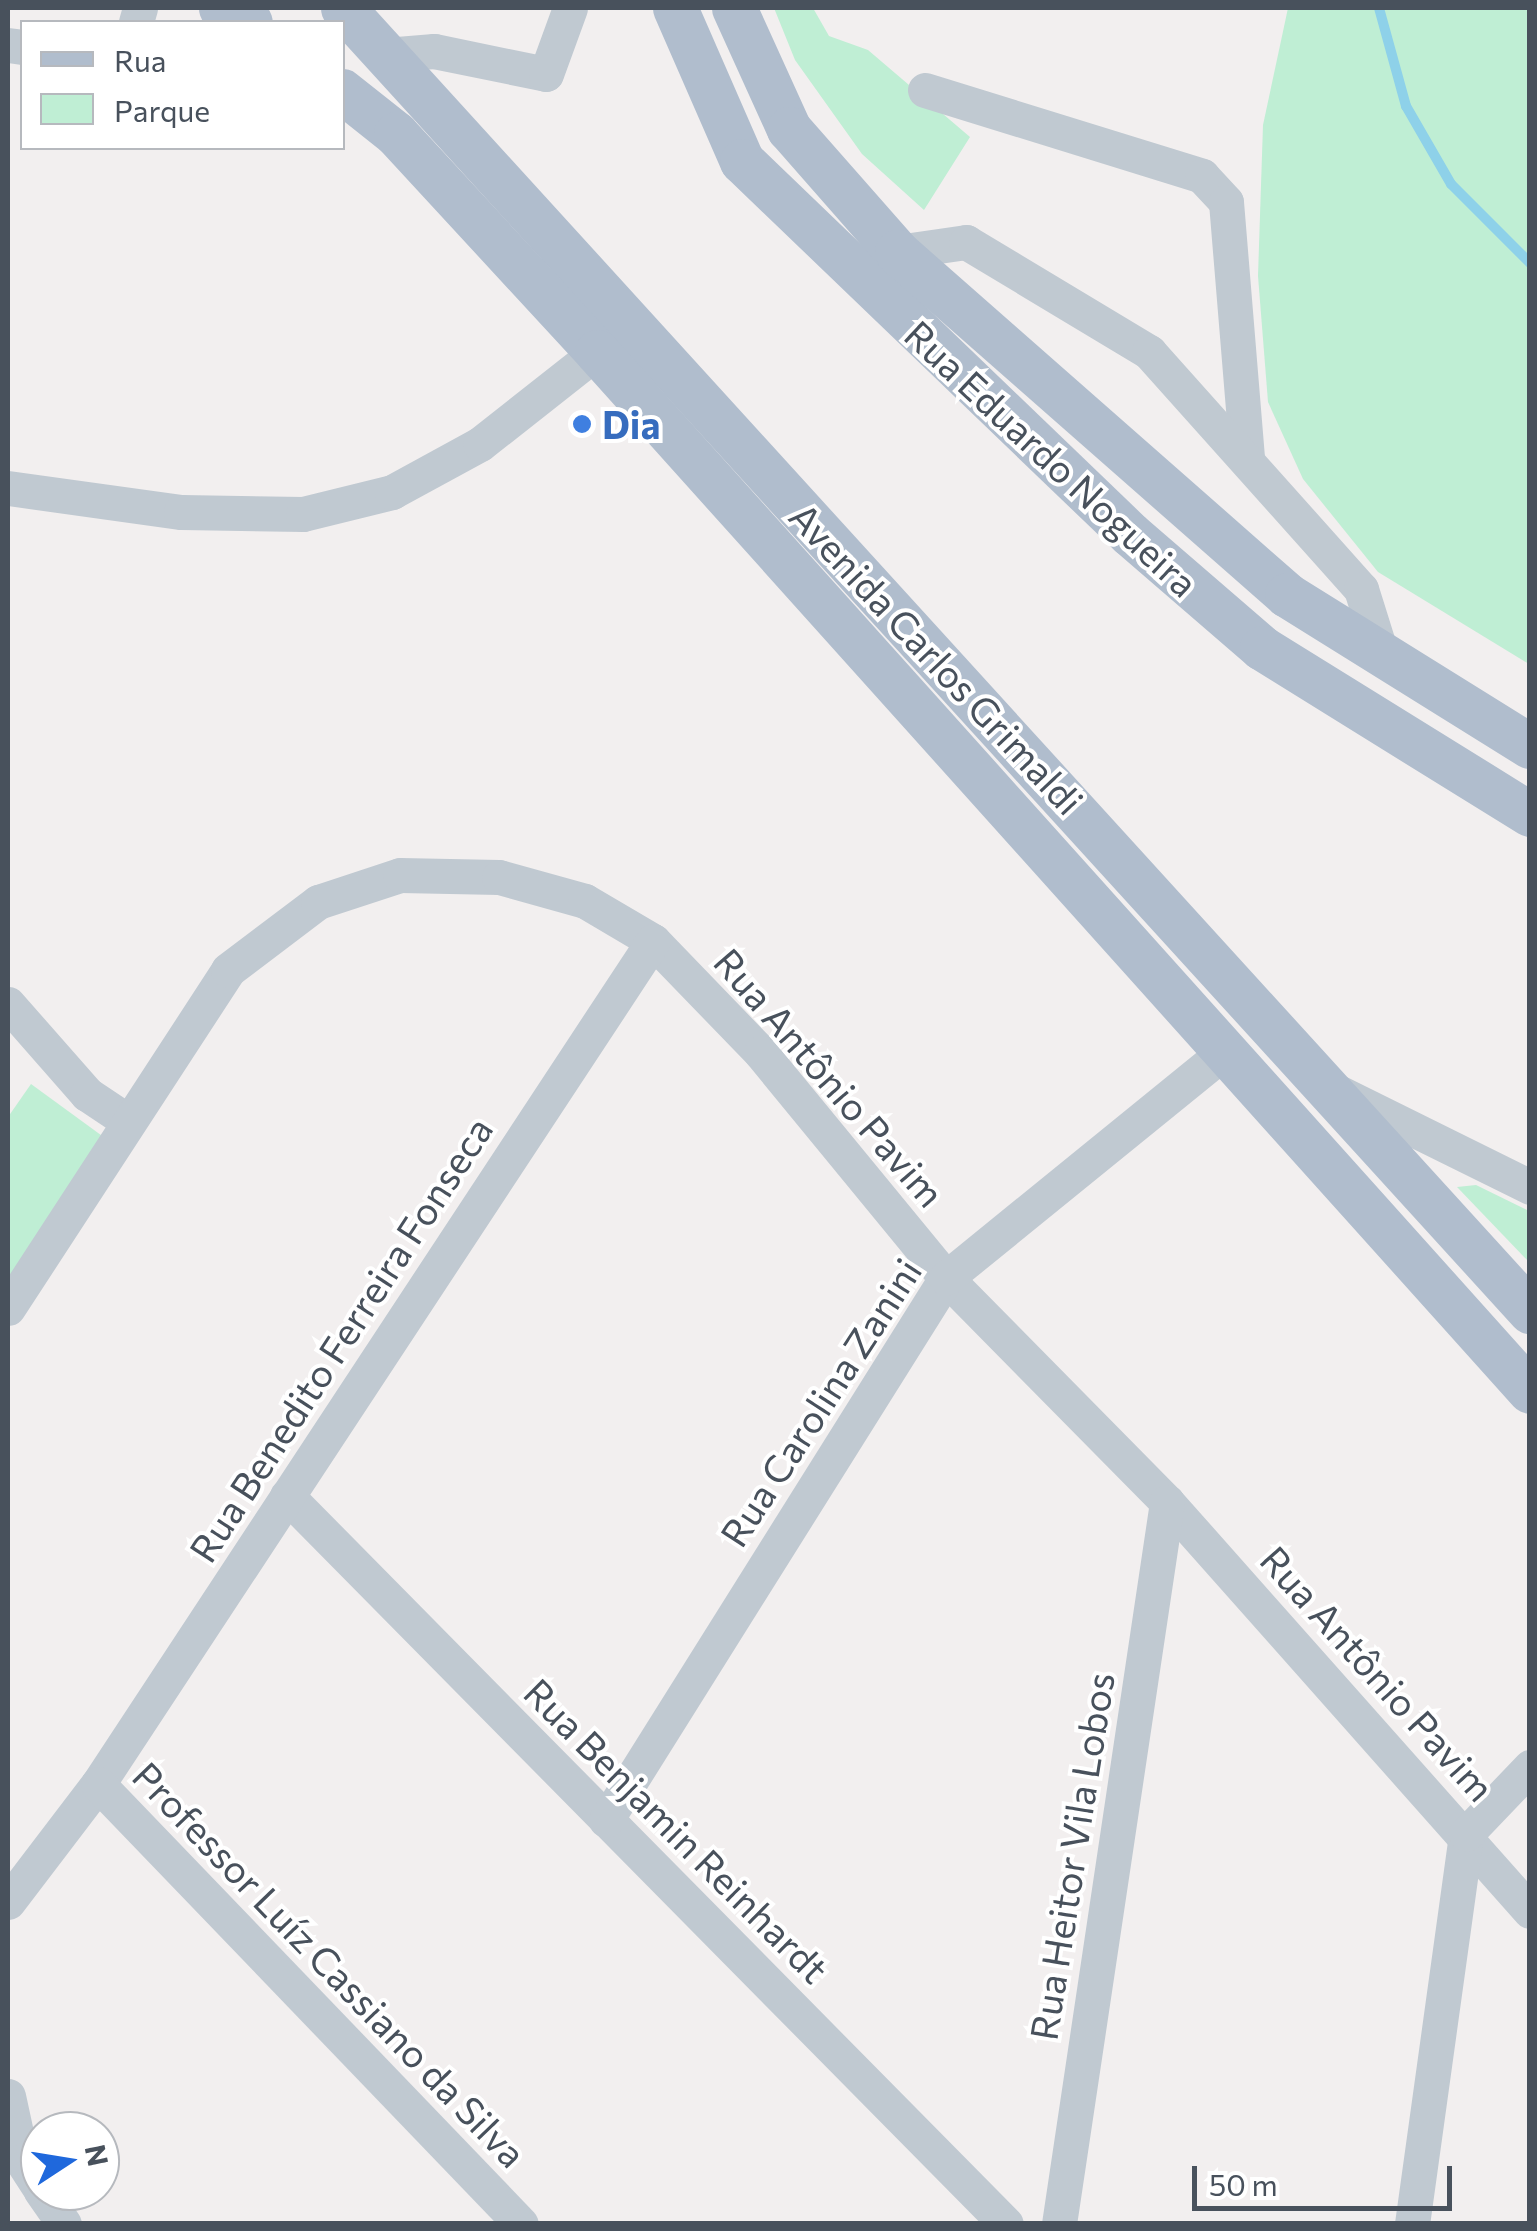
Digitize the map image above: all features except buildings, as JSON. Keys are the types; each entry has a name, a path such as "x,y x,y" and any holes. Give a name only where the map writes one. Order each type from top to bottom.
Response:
{"main road":[{"path":"222,8 246,20"},
{"name":"Avenida Carlos Grimaldi","path":"343,8 1334,1090 1530,1311"},
{"name":"Rua Eduardo Nogueira","path":"675,8 742,161 928,344 1262,648 1530,814"},
{"name":"Rua Eduardo Nogueira","path":"734,8 788,129 897,252 1198,524 1381,653 1530,746"},
{"name":"Avenida Carlos Grimaldi","path":"349,100 597,352 1222,1054 1530,1390"}],"street":[{"path":"385,55 434,51 546,74 570,8"},
{"path":"924,90 1202,176 1226,202 1248,456"},
{"path":"897,252 966,242 1149,352 1248,456 1361,589 1381,653"},
{"path":"8,488 182,512 303,514 392,492 480,444 597,352"},
{"name":"Rua Antônio Pavim","path":"8,1308 228,970 318,902 400,875 499,877 585,902 653,941 761,1053 946,1278 1166,1502 1466,1834 1530,1911"},
{"name":"Rua Benedito Ferreira Fonseca","path":"98,1784 653,941"},
{"path":"8,1004 87,1094 129,1122"},
{"name":"Rua Carolina Zanini","path":"606,1820 946,1278 1222,1054"},
{"path":"1334,1090 1530,1188"},
{"name":"Rua Benjamin Reinhardt","path":"288,1496 1006,2224"},
{"name":"Rua Heitor Vila Lobos","path":"1058,2224 1166,1502"},
{"path":"1412,2224 1466,1834 1530,1767"},
{"name":"Professor Luíz Cassiano da Silva","path":"8,1902 98,1784 520,2224"},
{"path":"8,2096 20,2151"}],"green space":[{"path":"774,8 813,8 829,36 868,50 970,137 924,210 862,154 795,60"},
{"path":"1288,8 1529,8 1529,664 1378,572 1303,479 1268,402 1258,276 1263,125"},
{"path":"31,1084 105,1138 8,1299 8,1117"},
{"path":"1476,1185 1529,1211 1529,1262 1457,1187"}],"waterway":[{"path":"1379,8 1406,106 1451,184 1530,263"}],"place":[{"name":"Dia","path":"582,424"}]}
